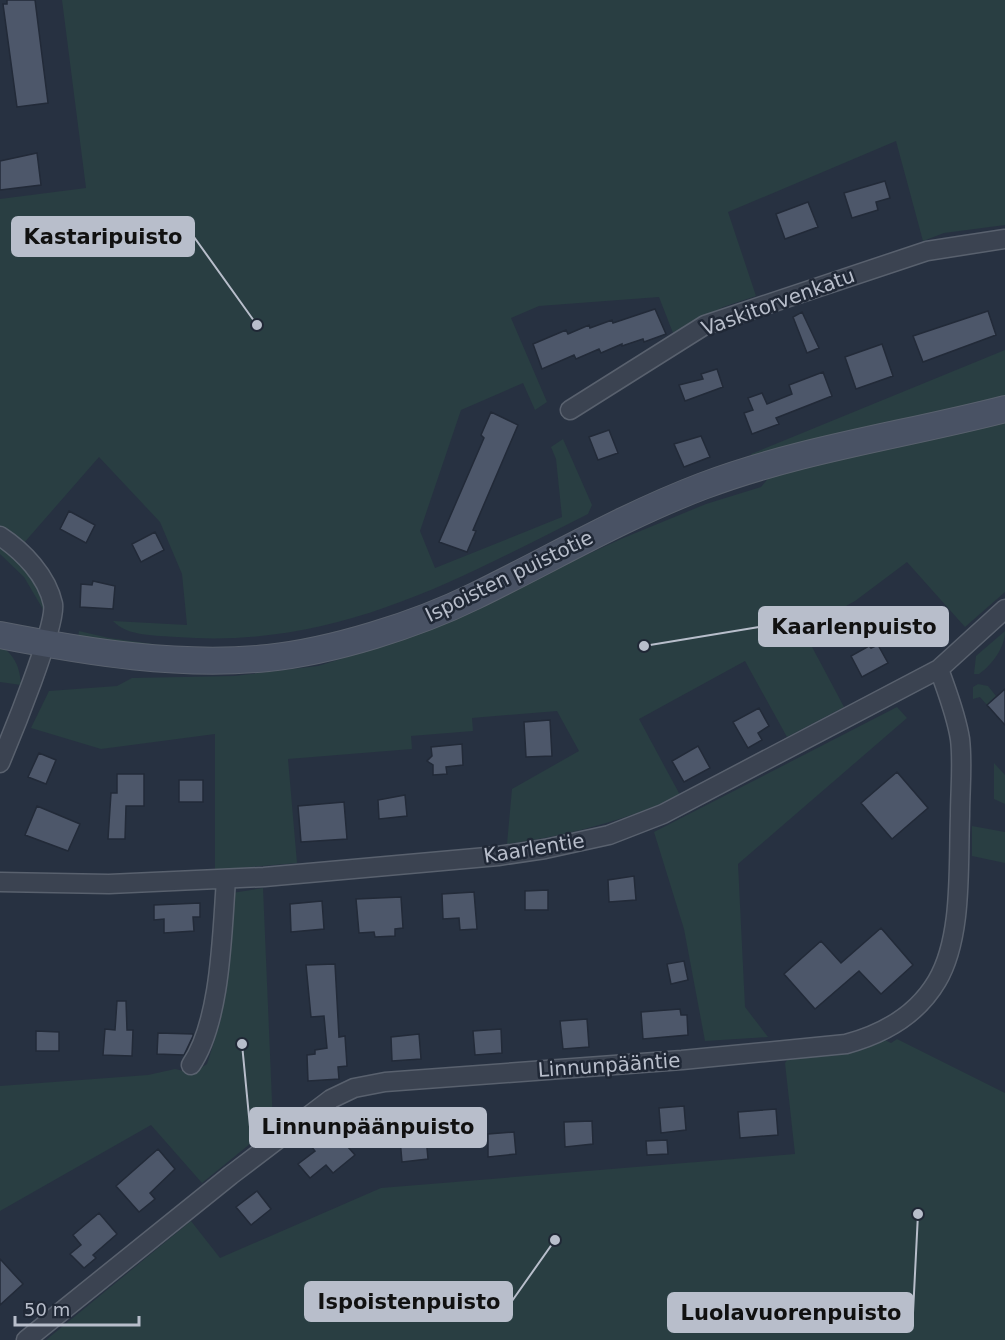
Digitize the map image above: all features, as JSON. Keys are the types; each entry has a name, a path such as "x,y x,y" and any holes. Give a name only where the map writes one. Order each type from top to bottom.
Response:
{"main road":[{"name":"Ispoisten puistotie","path":"0,635 150,657 224,659 269,658 349,641 404,625 465,601 619,522 727,477 788,458 1005,409"}],"street":[{"name":"Vaskitorvenkatu","path":"570,410 705,325 927,251 1005,239"},
{"path":"0,536 27,559 50,594 53,619 0,763"},
{"name":"Kaarlentie","path":"0,882 109,884 226,880 498,856 545,849 609,835 663,814 939,669 1005,609"},
{"name":"Linnunpääntie","path":"26,1340 271,1143 331,1099 354,1088 385,1082 682,1060 846,1044 871,1037 907,1015 932,988 944,968 953,931 957,889 961,756 954,713 939,669"},
{"path":"191,1065 201,1051 212,1004 226,880"}],"green space":[{"path":"62,0 1005,0 1005,225 944,233 923,241 896,141 728,212 756,296 723,307 673,333 659,297 539,306 511,318 547,402 535,410 523,383 461,410 420,531 435,568 562,517 556,459 551,447 563,439 592,505 588,514 440,586 391,606 341,621 289,632 234,638 177,637 134,633 113,621 187,625 182,574 160,522 99,457 23,544 0,526 0,199 86,188"},
{"path":"1005,350 1005,397 815,440 752,458 751,454"},
{"path":"1005,421 1005,592 965,627 907,562 855,601 803,630 844,707 787,737 745,661 639,719 680,795 617,820 551,837 507,844 512,789 579,751 557,711 472,718 473,731 411,736 412,749 288,759 297,863 215,870 215,734 101,749 31,728 49,691 117,686 132,678 234,676 318,666 402,640 621,539 706,504 761,487 772,474"},
{"path":"0,543 30,573 46,604 44,611 24,577 0,554"},
{"path":"79,631 109,638 189,649 140,646 78,637"},
{"path":"1005,631 1003,643 993,660 979,674 974,674 976,656"},
{"path":"0,645 16,662 21,685 0,682"},
{"path":"978,684 988,686 996,696 987,705 980,697 973,699 973,687"},
{"path":"897,707 907,718 738,864 745,1007 768,1037 705,1041 684,929 654,832"},
{"path":"994,763 1005,775 1005,804 994,799"},
{"path":"972,826 1005,832 1005,863 972,856"},
{"path":"263,888 273,1125 202,1183 151,1125 0,1211 0,1086 148,1075 175,1069 193,1073 207,1064 220,1023 227,969 232,893"},
{"path":"883,1039 891,1043 897,1039 1005,1093 1005,1340 46,1340 191,1221 220,1258 381,1188 795,1154 785,1063 788,1059 840,1055 867,1047"}],"building":[{"path":"7,0 35,0 48,103 17,107 3,4 7,4"},
{"path":"37,153 41,185 0,190 0,161"},
{"path":"885,181 890,198 876,202 878,210 852,218 844,193"},
{"path":"808,202 818,227 785,239 776,214"},
{"path":"655,309 666,334 644,342 643,339 622,346 622,344 601,353 599,349 576,359 574,355 542,369 533,344 566,330 568,334 589,325 590,328 612,320 613,323"},
{"path":"988,311 996,335 923,362 913,336"},
{"path":"802,312 819,348 807,353 793,317"},
{"path":"882,344 893,376 856,389 845,357"},
{"path":"717,369 723,387 685,401 679,385 703,379 701,374"},
{"path":"823,372 832,396 776,418 779,424 752,434 744,413 753,410 748,398 762,393 767,404 792,394 789,385"},
{"path":"491,412 518,425 473,530 476,531 467,552 439,542 484,438 481,435"},
{"path":"609,430 618,453 598,460 589,437"},
{"path":"701,436 710,457 684,467 674,444"},
{"path":"69,511 95,525 86,543 60,529"},
{"path":"155,532 164,550 141,562 132,544"},
{"path":"93,581 115,586 113,609 80,607 81,584 92,585"},
{"path":"878,645 888,663 862,677 851,656 869,646 871,648"},
{"path":"1005,689 1005,725 987,705"},
{"path":"759,708 769,726 758,733 762,740 748,748 733,722"},
{"path":"550,720 552,756 526,757 524,722"},
{"path":"462,744 463,765 446,767 447,774 433,775 433,765 427,761 432,756 431,747"},
{"path":"698,746 710,768 684,782 672,761"},
{"path":"39,753 56,760 46,784 28,777"},
{"path":"897,772 928,808 892,839 861,803"},
{"path":"117,774 144,774 144,806 126,806 125,839 108,839 111,793 117,793"},
{"path":"179,780 203,780 203,802 179,802"},
{"path":"405,795 407,816 379,819 378,800"},
{"path":"344,802 347,839 301,842 298,806"},
{"path":"37,806 80,824 68,851 25,835"},
{"path":"634,876 636,900 609,902 608,880"},
{"path":"548,890 548,910 525,910 525,891"},
{"path":"474,892 477,929 460,930 459,918 443,919 442,894"},
{"path":"401,897 403,928 395,929 395,936 375,937 374,932 359,933 356,899"},
{"path":"322,901 324,929 291,932 290,904"},
{"path":"200,903 200,917 193,917 194,931 164,933 164,919 154,920 154,905"},
{"path":"881,928 913,965 881,994 859,971 815,1009 784,974 821,941 841,963"},
{"path":"684,961 688,980 671,984 667,964"},
{"path":"335,964 339,1037 345,1036 347,1066 338,1067 339,1079 308,1081 307,1055 315,1054 315,1050 327,1048 324,1016 311,1017 306,965"},
{"path":"117,1001 126,1001 127,1030 133,1030 132,1056 103,1055 105,1029 115,1030"},
{"path":"680,1009 681,1015 687,1015 688,1035 643,1039 641,1012"},
{"path":"587,1019 589,1047 563,1049 560,1021"},
{"path":"501,1029 502,1053 475,1055 473,1031"},
{"path":"36,1031 59,1032 59,1051 36,1051"},
{"path":"158,1033 193,1034 193,1036 184,1055 157,1054"},
{"path":"419,1034 421,1059 392,1061 391,1037"},
{"path":"684,1106 686,1130 661,1133 659,1108"},
{"path":"776,1109 778,1135 740,1138 738,1112"},
{"path":"592,1121 593,1144 565,1147 564,1122"},
{"path":"332,1129 355,1155 333,1173 326,1165 310,1178 298,1164 315,1151 311,1146"},
{"path":"514,1132 516,1154 488,1157 488,1134"},
{"path":"426,1137 428,1159 402,1162 400,1139"},
{"path":"667,1140 668,1154 647,1155 646,1141"},
{"path":"158,1149 175,1169 150,1193 155,1199 139,1212 116,1186"},
{"path":"257,1191 271,1209 251,1225 236,1207"},
{"path":"99,1213 117,1234 93,1255 96,1258 84,1268 70,1254 81,1245 73,1235"},
{"path":"0,1259 23,1284 0,1305"}],"place":[{"name":"Kastaripuisto","path":"257,325"},
{"name":"Kaarlenpuisto","path":"644,646"},
{"name":"Linnunpäänpuisto","path":"242,1044"},
{"name":"Luolavuorenpuisto","path":"918,1214"},
{"name":"Ispoistenpuisto","path":"555,1240"}]}
